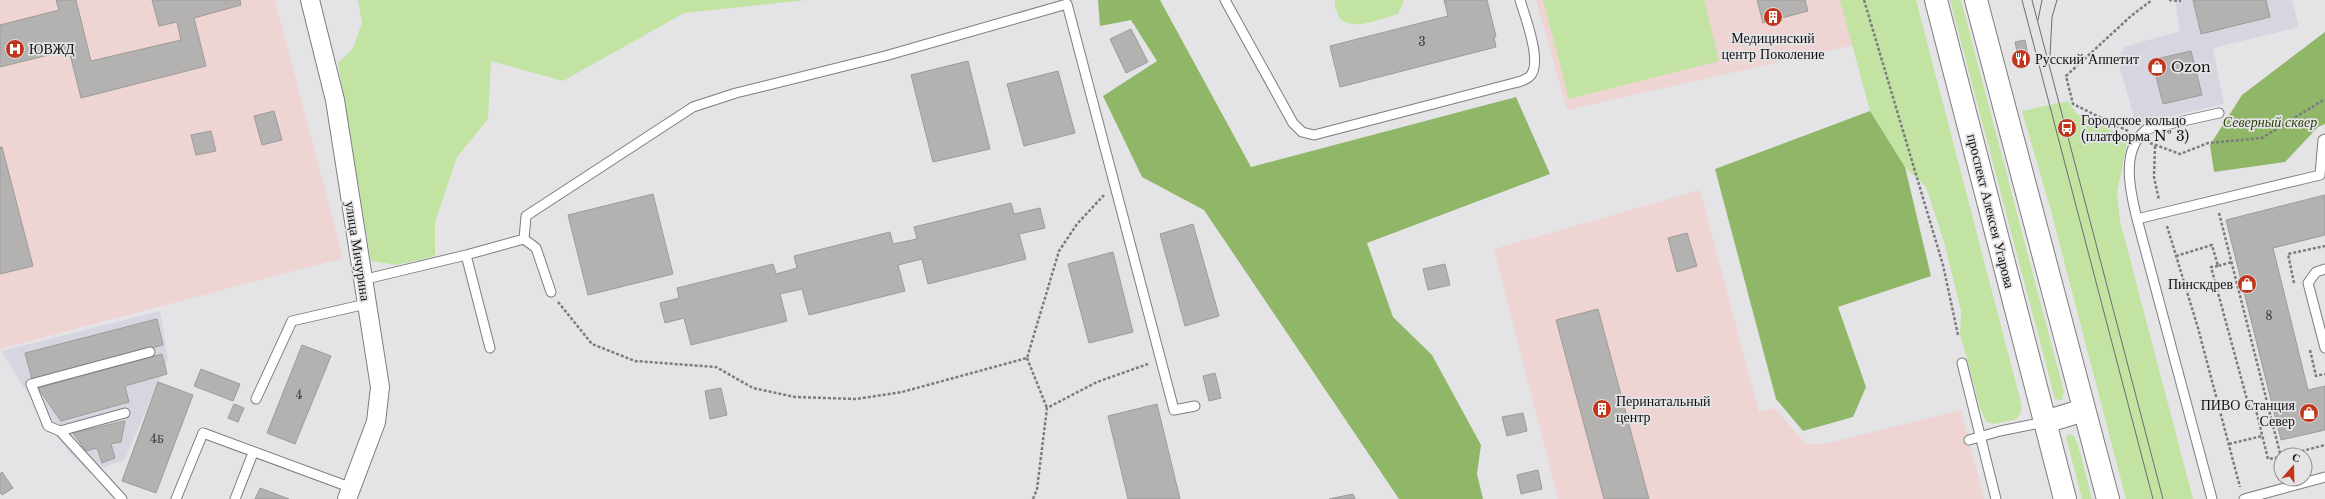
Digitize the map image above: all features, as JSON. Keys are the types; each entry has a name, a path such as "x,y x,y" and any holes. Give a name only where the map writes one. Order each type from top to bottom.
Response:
{"main road":[{"name":"проспект Алексея Угарова","path":"1936,0 2065,499"},
{"path":"1976,0 2108,499"},
{"path":"2045,422 2084,410"}],"street":[{"name":"улица Мичурина","path":"310,0 335,100 362,280 380,387 376,422 349,493"}],"lane":[{"path":"1226,0 1293,123 1302,132 1314,135 1514,83 1529,77 1533,72 1535,56 1520,0"},
{"path":"524,239 526,216 693,107 736,93 884,56 1067,4 1174,410 1195,406"},
{"path":"2212,499 2128,184 2132,150 2138,136 2147,129 2219,113"},
{"path":"2137,219 2320,175 2323,140 2325,139"},
{"path":"362,280 466,255 524,239"},
{"path":"524,239 536,248 550,292"},
{"path":"466,255 490,348"},
{"path":"2325,270 2316,272 2308,283 2325,348"},
{"path":"256,399 292,321 366,304"},
{"path":"122,499 60,431 48,426 32,384 150,352"},
{"path":"1962,363 1996,499"},
{"path":"60,431 125,413"},
{"path":"1969,440 2045,422"},
{"path":"176,499 203,433 349,493"},
{"path":"235,499 253,453"},
{"path":"2242,496 2325,477"}],"path":[{"path":"1864,0 1943,265 1958,335"},
{"path":"2152,0 2130,16 2066,76 2072,104 2138,136 2155,146 2180,154 2208,144 2262,138 2325,99"},
{"path":"2169,0 2182,1"},
{"path":"2155,146 2154,177 2229,444 2242,496"},
{"path":"1033,499 1038,489 1047,408 1027,358 1059,251 1077,224 1114,184"},
{"path":"2226,210 2219,211 2281,457 2268,459 2255,406"},
{"path":"2176,256 2212,245 2218,266"},
{"path":"2232,262 2211,267 2249,407 2267,403"},
{"path":"550,292 592,344 636,361 716,367 753,388 795,397 856,399 902,392 1027,358"},
{"path":"1047,408 1097,382 1160,359"},
{"path":"2229,444 2262,436"},
{"path":"2313,449 2325,446"}],"shaded area":[{"path":"0,0 275,0 343,258 0,349"},
{"path":"1536,0 1851,0 1863,43 1567,110"},
{"path":"2175,0 2292,0 2299,27 2213,48 2224,104 2136,124 2118,61 2124,47 2180,31"},
{"path":"1700,190 1759,412 1775,408 1806,444 1824,444 1961,410 1984,499 1558,499 1494,249"},
{"path":"160,311 168,359 125,459 90,473 70,453 48,426 1,351"}],"green space":[{"path":"358,0 807,0 684,13 563,81 491,61 488,119 457,157 435,222 435,256 397,265 371,261 338,63 353,48 362,23"},
{"path":"1098,0 1160,0 1251,167 1516,97 1550,174 1367,243 1393,317 1432,355 1481,445 1477,474 1483,499 1399,499 1204,210 1142,177 1103,96 1157,61 1131,20 1100,26"},
{"path":"1335,0 1404,0 1398,14 1364,24 1355,24 1347,23 1341,19 1335,8"},
{"path":"1543,0 1704,0 1719,61 1569,99"},
{"path":"1840,0 1916,0 2020,399 2022,409 2017,419 1994,424 1986,421 1981,411 1960,334 1961,311 1944,242 1926,187 1905,167 1870,111"},
{"path":"1950,0 1961,0 2064,392 2062,400 2055,399"},
{"name":"Северный сквер","path":"2325,32 2325,124 2318,127 2285,162 2214,172 2210,145 2242,95"},
{"path":"2068,101 2077,114 2128,138 2117,193 2120,221 2193,499 2126,499 2051,211 2022,111"},
{"path":"1870,111 1905,167 1931,276 1838,307 1866,387 1853,417 1803,431 1776,399 1715,169"},
{"path":"2069,434 2074,436 2078,445 2092,499 2082,499 2066,437"}],"building":[{"path":"56,0 76,0 91,61 181,40 177,22 159,26 152,0 240,0 241,5 194,18 206,66 81,98 69,50 0,67 0,25 59,10"},
{"path":"1444,0 1487,0 1496,36 1494,37 1496,47 1340,87 1330,46 1448,16"},
{"name":"Медицинский центр Поколение","path":"1757,0 1805,0 1808,11 1763,23"},
{"path":"2193,0 2266,0 2270,17 2201,34"},
{"path":"1131,29 1148,62 1126,73 1110,39"},
{"path":"2025,40 2029,60 2019,62 2015,42"},
{"path":"2191,51 2202,95 2163,104 2152,60"},
{"path":"968,61 990,149 933,162 911,75"},
{"path":"1058,71 1075,133 1024,146 1007,84"},
{"path":"274,111 282,140 262,145 254,116"},
{"path":"211,131 216,151 196,155 191,135"},
{"path":"0,147 2,147 33,266 0,274"},
{"path":"653,194 673,274 588,295 568,215"},
{"path":"2325,195 2325,235 2273,248 2308,390 2325,386 2325,430 2281,440 2226,220"},
{"path":"1011,203 1014,214 1040,208 1045,228 1019,234 1026,259 928,284 922,259 898,265 905,291 809,315 802,289 780,294 787,321 691,345 684,318 665,323 660,303 679,298 677,288 773,264 776,274 797,268 794,256 890,232 893,244 917,239 914,227"},
{"path":"1193,224 1219,316 1185,326 1160,234"},
{"path":"1687,233 1697,266 1677,272 1668,238"},
{"path":"1113,252 1133,332 1089,343 1068,264"},
{"path":"1445,264 1450,285 1428,290 1423,269"},
{"name":"Перинатальный центр","path":"1598,309 1649,499 1604,499 1556,320"},
{"path":"157,319 163,345 32,379 25,353"},
{"path":"302,345 331,356 295,444 267,433"},
{"path":"162,354 167,374 125,386 129,402 61,421 38,388"},
{"path":"201,369 240,384 233,401 194,386"},
{"path":"1215,373 1221,398 1209,401 1203,376"},
{"path":"158,382 193,395 156,493 122,481"},
{"path":"721,388 727,415 710,419 705,391"},
{"path":"234,404 244,408 238,422 228,418"},
{"path":"1157,404 1180,499 1128,499 1108,416"},
{"path":"1523,413 1527,431 1507,436 1502,417"},
{"path":"125,421 121,442 111,444 115,458 102,463 97,448 86,451 73,433"},
{"path":"1538,470 1542,489 1521,494 1517,475"},
{"path":"2,472 13,488 2,495 0,492 0,474"},
{"path":"260,488 289,499 255,499"},
{"path":"1353,494 1355,499 1329,499"}],"tram line":[{"path":"2022,0 2153,499"},
{"path":"2032,0 2163,499"},
{"path":"2038,20 2042,0"},
{"path":"2050,56 2052,17 2057,0"}],"place":[{"name":"Медицинский центр Поколение","path":"1773,17"},
{"name":"ЮВЖД","path":"15,49"},
{"name":"Русский Аппетит","path":"2021,59"},
{"name":"Ozon","path":"2157,67"},
{"name":"Городское кольцо (платформа № 3)","path":"2067,128"},
{"name":"Пинскдрев","path":"2247,284"},
{"name":"Перинатальный центр","path":"1602,409"},
{"name":"ПИВО Станция Север","path":"2309,413"}]}
